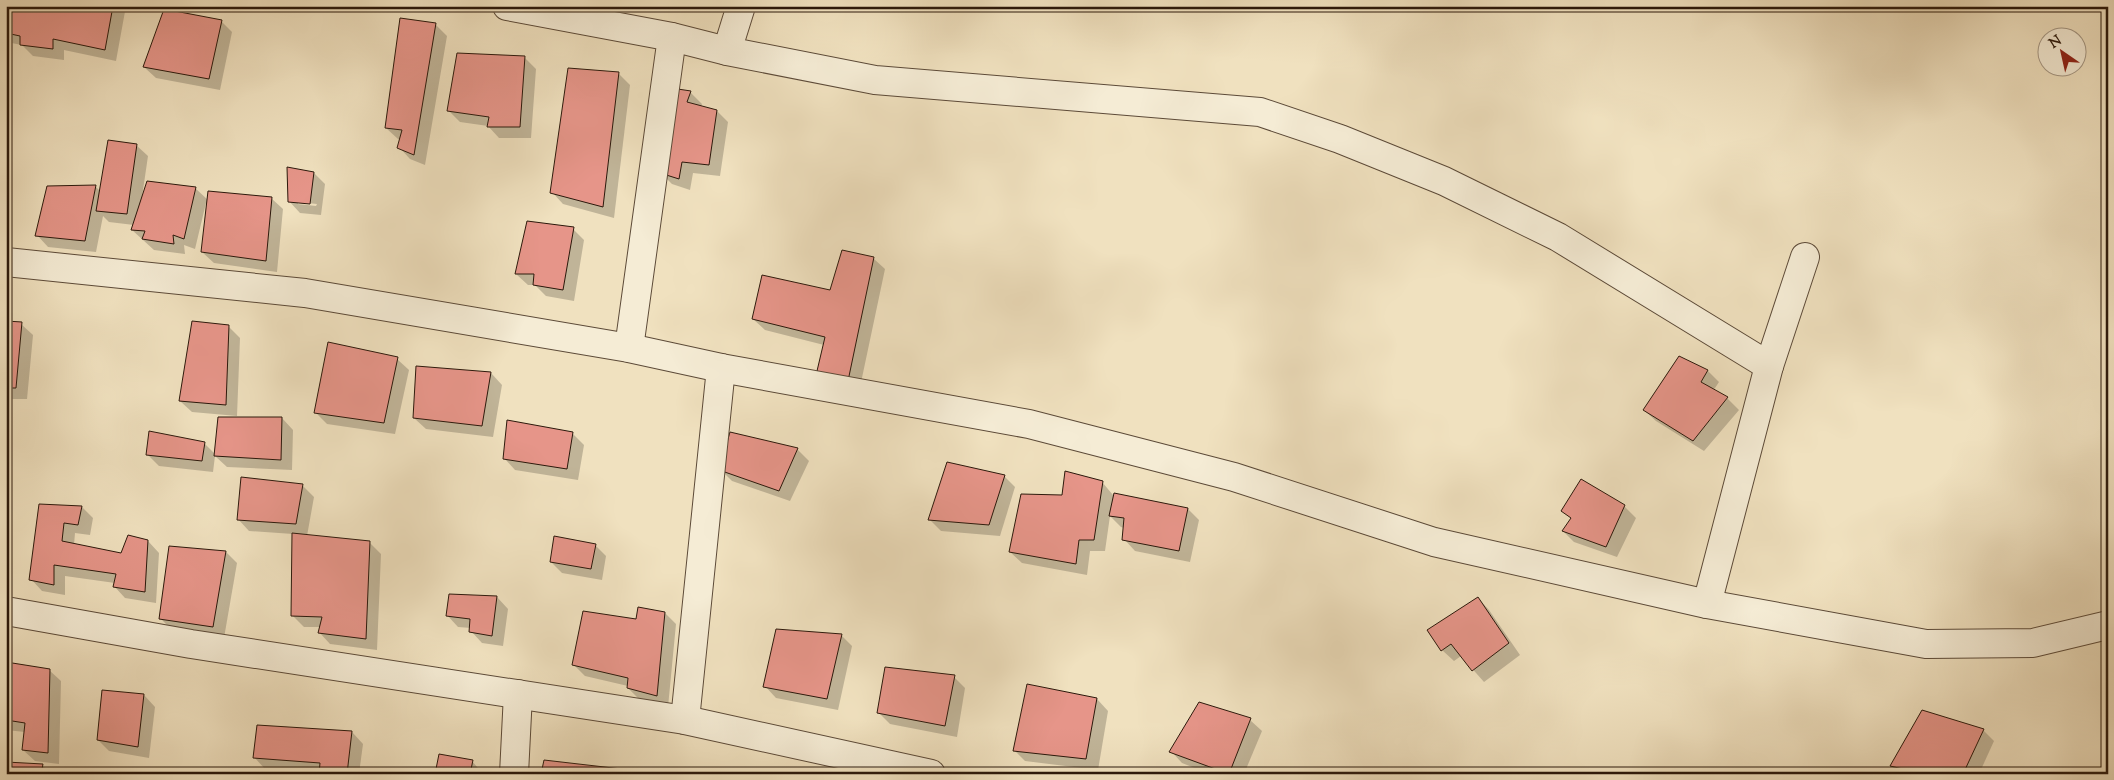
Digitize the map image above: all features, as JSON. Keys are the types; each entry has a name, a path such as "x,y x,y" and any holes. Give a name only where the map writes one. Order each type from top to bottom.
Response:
{"street":[{"path":"507,6 672,37 727,51 875,80 1260,112 1340,139 1444,181 1549,233 1769,366"},
{"path":"727,51 741,6"},
{"path":"629,348 672,37"},
{"path":"1707,604 1769,366 1805,257"},
{"path":"6,262 305,293 629,348 721,368 1029,424 1234,476 1434,542 1707,604 1926,644 2033,643 2108,626"},
{"path":"685,720 721,368"},
{"path":"6,611 191,644 685,720 931,774"},
{"path":"514,774 518,694"}],"building":[{"path":"6,6 113,6 105,50 53,39 53,49 20,45 20,36 6,33"},
{"path":"164,9 222,20 209,79 143,67"},
{"path":"400,18 436,23 414,155 397,148 402,130 385,128"},
{"path":"457,53 525,56 520,127 487,127 489,117 447,111"},
{"path":"568,68 619,72 603,207 550,193"},
{"path":"671,88 691,91 687,102 717,110 709,165 682,162 679,179 660,173"},
{"path":"108,140 137,144 127,214 96,211"},
{"path":"287,167 314,172 310,204 288,202"},
{"path":"147,181 196,187 184,239 173,235 174,244 142,239 145,231 131,230"},
{"path":"96,185 85,241 35,236 47,186"},
{"path":"208,191 272,197 266,261 201,252"},
{"path":"527,221 574,227 563,290 533,285 534,274 515,274"},
{"path":"842,250 874,257 848,381 817,371 825,337 752,319 762,275 830,290"},
{"path":"6,321 22,322 16,388 6,388"},
{"path":"192,321 229,325 226,405 179,401"},
{"path":"328,342 398,357 384,423 314,413"},
{"path":"1679,356 1708,370 1701,382 1728,397 1693,441 1643,410"},
{"path":"416,366 491,372 482,426 413,418"},
{"path":"218,417 282,417 281,460 214,456"},
{"path":"507,420 573,432 567,469 503,459"},
{"path":"149,431 205,442 202,461 146,455"},
{"path":"730,432 798,448 779,491 719,470"},
{"path":"947,462 1005,475 989,525 928,520"},
{"path":"1065,471 1103,481 1094,540 1079,540 1076,564 1009,552 1021,494 1062,495"},
{"path":"241,477 303,484 296,524 237,520"},
{"path":"1581,479 1625,505 1606,547 1562,531 1571,518 1561,511"},
{"path":"1114,493 1188,508 1179,551 1122,540 1124,518 1109,516"},
{"path":"39,504 82,506 78,525 64,523 62,541 121,553 128,535 148,540 145,592 113,587 116,574 54,565 54,585 29,580"},
{"path":"292,533 370,541 366,639 318,633 322,617 291,616"},
{"path":"554,536 596,544 591,569 550,562"},
{"path":"169,546 226,551 213,627 159,619"},
{"path":"449,594 497,596 492,636 469,632 470,619 446,616"},
{"path":"1478,597 1509,643 1472,671 1451,644 1441,651 1427,630"},
{"path":"638,607 665,612 657,696 627,688 628,678 572,665 583,611 636,619"},
{"path":"776,629 842,634 827,699 763,687"},
{"path":"6,662 50,669 48,753 22,750 25,723 6,720"},
{"path":"885,667 955,675 945,726 877,713"},
{"path":"1027,684 1097,698 1086,759 1013,751"},
{"path":"102,690 144,694 138,747 97,740"},
{"path":"1199,702 1251,718 1229,774 1169,752"},
{"path":"1922,710 1984,729 1963,774 1925,774 1890,766"},
{"path":"257,725 352,731 347,774 319,774 320,763 253,758"},
{"path":"439,754 473,760 470,774 435,774"},
{"path":"544,760 639,771 639,774 541,774"},
{"path":"6,762 43,764 41,774 6,774"}]}
